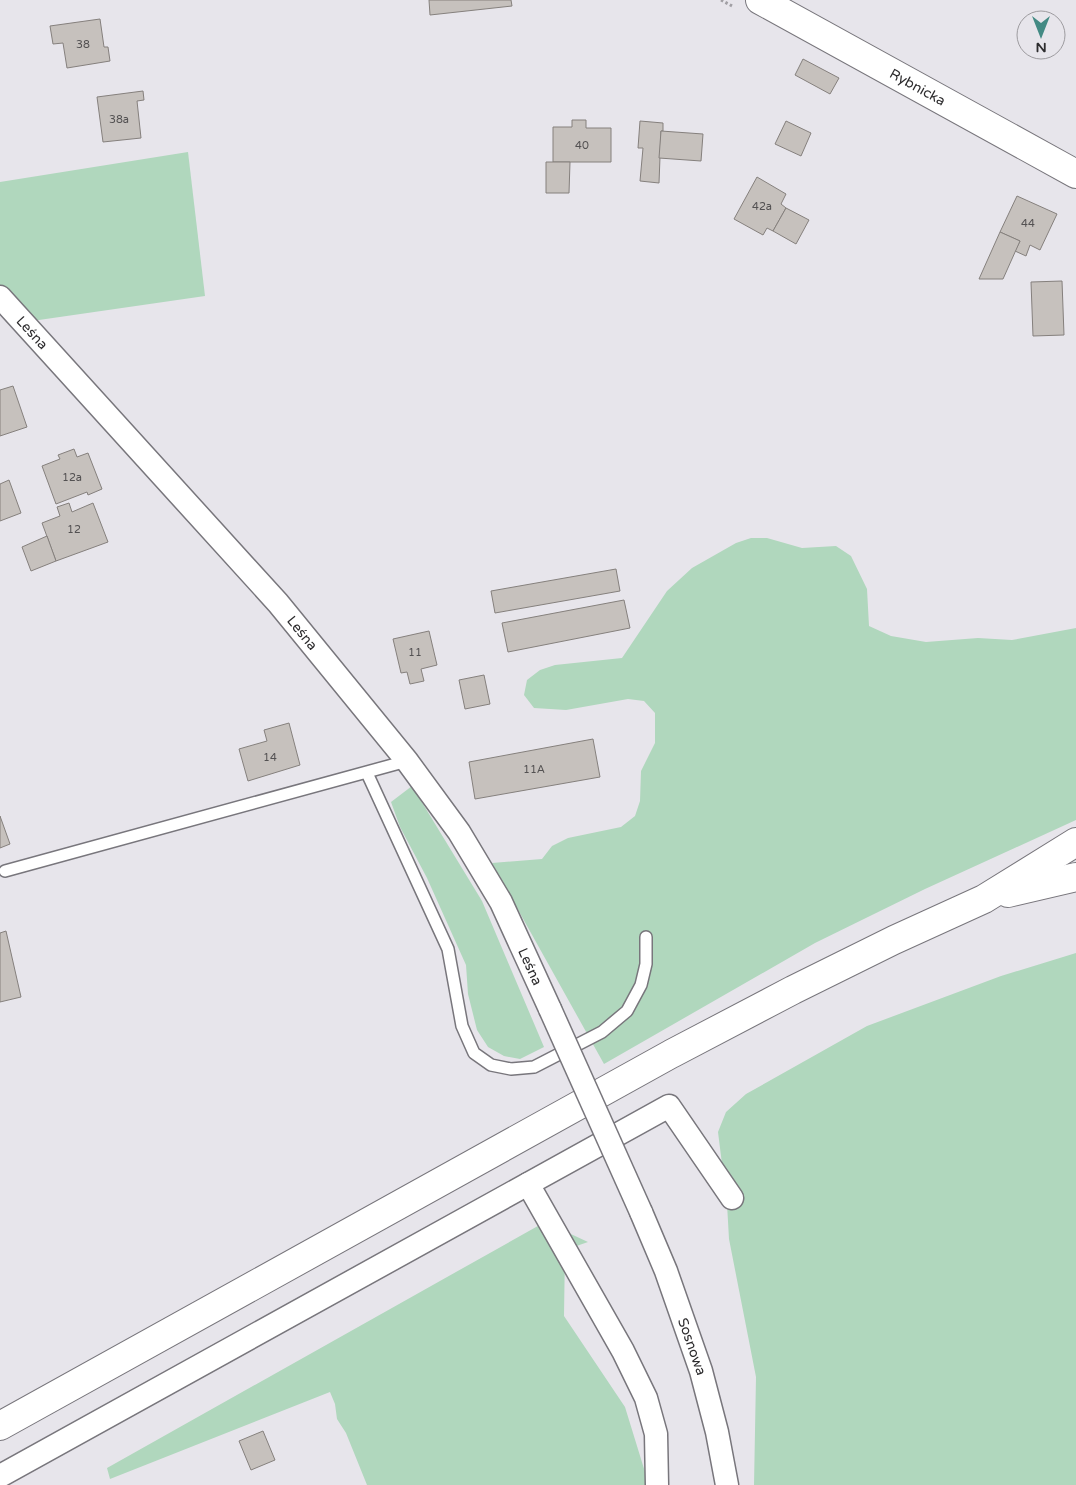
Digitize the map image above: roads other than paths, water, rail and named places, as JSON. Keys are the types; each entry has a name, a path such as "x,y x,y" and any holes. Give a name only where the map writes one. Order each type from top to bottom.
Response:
{"main road":[{"name":"Rybnicka","path":"760,0 1076,174"},
{"path":"0,1426 670,1054 894,940 984,899 1076,842"},
{"path":"984,899 1076,877"}],"street":[{"name":"Leśna","path":"0,297 278,603 407,761 460,832 496,894 550,1009 640,1212"},
{"path":"0,1476 669,1106 732,1198"},
{"path":"528,1184 623,1351 646,1398 656,1434 657,1485"},
{"name":"Sosnowa","path":"640,1212 666,1271 701,1371 717,1432 727,1485"}],"lane":[{"path":"5,871 407,761"},
{"path":"367,773 448,949 462,1026 474,1052 491,1065 511,1069 534,1067 602,1032 627,1011 641,985 646,964 646,937"}]}
